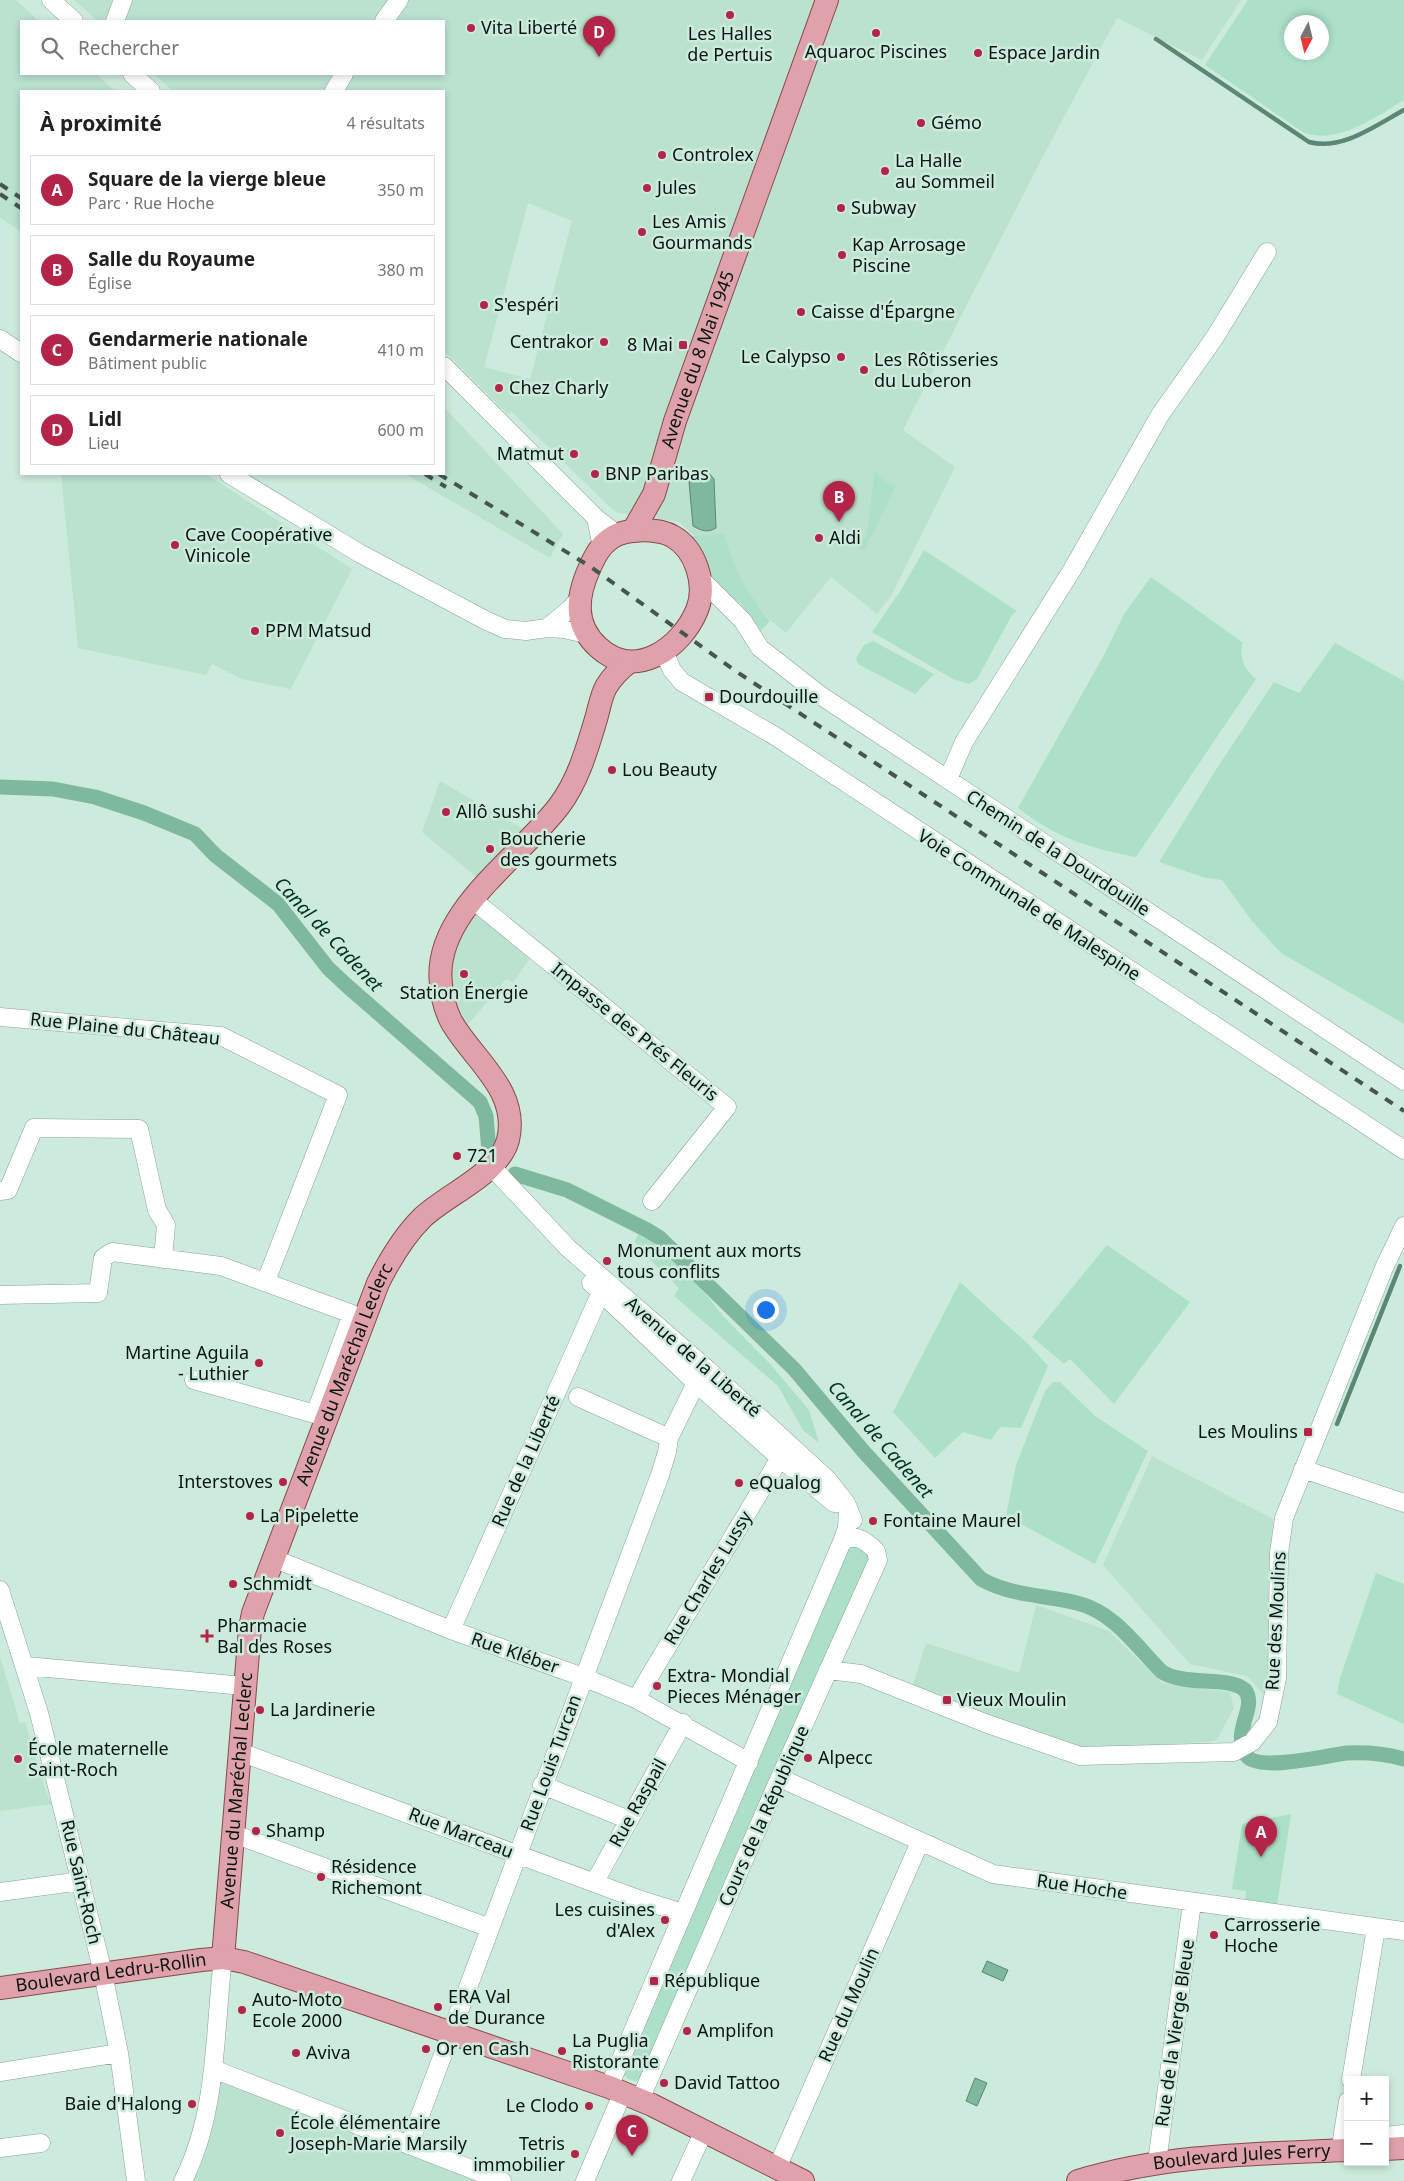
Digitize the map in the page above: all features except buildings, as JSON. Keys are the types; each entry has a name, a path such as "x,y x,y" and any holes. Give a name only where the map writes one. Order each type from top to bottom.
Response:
{"main road":[{"name":"Avenue du 8 Mai 1945","path":"617,537 654,494 675,421 827,0"},
{"path":"590,639 612,656 629,662 648,660 664,652 677,639 697,609 700,578 691,556 672,536 660,514 654,494"},
{"path":"605,689 590,639 580,618 580,598 584,580 617,537 660,531 672,536"},
{"path":"491,1166 506,1146 510,1125 509,1110 494,1077 452,1023 444,1003 440,982 441,963 447,941 453,928 473,900 551,816 566,796 585,754 605,689 629,662"},
{"name":"Avenue du Maréchal Leclerc","path":"223,1958 244,1686 253,1613 274,1559 321,1417 378,1283 409,1231 424,1216 491,1166"},
{"name":"Boulevard Ledru-Rollin","path":"0,1988 223,1958 254,1964 624,2093 803,2181"},
{"name":"Boulevard Jules Ferry","path":"1078,2181 1157,2162 1344,2145"},
{"path":"1389,2149 1404,2148"}],"street":[{"path":"51,0 73,20"},
{"path":"115,20 123,0"},
{"path":"385,20 399,0"},
{"path":"133,75 150,90"},
{"path":"335,90 343,75"},
{"path":"948,780 964,742 1072,570 1160,415 1215,336 1267,252"},
{"path":"0,339 20,352"},
{"path":"445,367 617,537"},
{"path":"231,475 359,553 484,620 505,629 536,631 547,628 580,598"},
{"name":"Chemin de la Dourdouille","path":"700,578 743,621 760,648 790,674 1404,1080"},
{"path":"697,609 728,607"},
{"path":"547,628 590,639"},
{"name":"Voie Communale de Malespine","path":"664,652 672,670 682,682 775,736 1404,1150"},
{"name":"Impasse des Prés Fleuris","path":"473,900 727,1107 652,1201"},
{"name":"Rue Plaine du Château","path":"0,1017 221,1036 338,1095 266,1281"},
{"path":"0,1191 8,1190 34,1128 139,1129 157,1210 166,1225 163,1259"},
{"name":"Avenue de la Liberté","path":"491,1166 568,1248 707,1368 804,1457 828,1480 847,1506"},
{"name":"Rue des Moulins","path":"828,1670 861,1674 985,1723 1080,1756 1234,1752 1252,1742 1268,1722 1277,1678 1278,1553 1284,1518 1400,1246 1404,1226"},
{"path":"568,1248 576,1270 696,1382 780,1458 834,1503 847,1506"},
{"path":"0,1295 93,1294 100,1290 103,1258 112,1252 221,1266 352,1314 321,1417 194,1380"},
{"name":"Rue de la Liberté","path":"451,1630 601,1292"},
{"name":"Rue Louis Turcan","path":"409,2145 518,1855 542,1785 660,1475 669,1438 696,1382"},
{"path":"578,1397 669,1438"},
{"name":"Rue Charles Lussy","path":"636,1699 780,1458"},
{"path":"1304,1469 1404,1503"},
{"name":"Cours de la République","path":"585,2181 624,2093 780,1778 878,1560 876,1551 861,1539 847,1506"},
{"name":"Cours de la République","path":"624,2093 683,1913 842,1542 847,1528 847,1506"},
{"path":"842,1542 852,1537 861,1539"},
{"name":"Rue Kléber","path":"274,1559 451,1630 583,1677 636,1699 748,1762"},
{"name":"Rue Saint-Roch","path":"0,1590 26,1666 103,1973 119,2054 136,2181"},
{"path":"26,1666 244,1686"},
{"name":"Rue Raspail","path":"594,1883 683,1724"},
{"name":"Rue Marceau","path":"240,1752 594,1883 683,1913"},
{"name":"Rue Hoche","path":"780,1778 992,1874 1404,1931"},
{"path":"542,1785 629,1820"},
{"path":"234,1834 490,1928"},
{"name":"Rue du Moulin","path":"777,2168 920,1842"},
{"path":"0,1892 81,1881"},
{"name":"Rue de la Vierge Bleue","path":"1157,2162 1192,1903"},
{"path":"1352,2076 1376,1928"},
{"name":"Avenue du Maréchal Leclerc","path":"183,2181 200,2138 213,2069 223,1958"},
{"path":"0,2072 119,2054"},
{"path":"213,2069 495,2180"},
{"path":"681,2181 704,2131"},
{"path":"1389,2136 1404,2134"},
{"path":"0,2148 41,2143"}],"shaded area":[{"path":"0,0 16,0 38,20 20,20 20,75 97,75 114,90 20,90 20,230 0,218"},
{"path":"74,0 1241,0 1202,60 1117,18 1042,158 903,430 955,467 891,596 877,614 831,577 786,633 770,620 724,565 679,522 619,513 613,510 511,411 509,415 445,352 445,90 172,90 155,75 445,75 445,20 97,20","holes":["528,203 572,221 530,379 484,367"]},
{"path":"1248,0 1404,0 1404,100 1355,128 1342,133 1316,135 1303,132 1205,65"},
{"path":"445,408 563,534 550,558 407,475 445,475"},
{"path":"875,471 887,483 896,486 864,551 849,543 850,538 866,539"},
{"path":"697,472 708,472 714,479 716,528 707,531 693,526 689,482"},
{"path":"61,475 208,475 352,569 291,689 242,679 212,664 206,675 78,648"},
{"path":"725,534 742,580 755,602 770,621 761,631 741,604 718,587 712,578 704,555 692,536"},
{"path":"924,550 1017,611 1012,615 977,679 969,684 953,679 872,632 901,590"},
{"path":"1151,577 1242,642 1243,663 1256,679 1136,857 1074,840 1046,827 1018,808 1104,655 1124,614"},
{"path":"873,641 934,674 915,694 858,664 856,658 864,645"},
{"path":"1335,643 1404,681 1404,1024 1281,953 1252,921 1222,880 1206,878 1159,862 1217,768 1274,682 1299,693"},
{"path":"440,781 523,829 480,880 422,832"},
{"path":"473,913 481,918 486,916 532,955 513,983 506,979 466,1027 454,1002 450,958"},
{"path":"638,1234 652,1242 695,1280 723,1316 771,1365 809,1410 819,1443 803,1430 778,1386 674,1296 679,1288 646,1256 635,1242"},
{"path":"1107,1245 1190,1302 1114,1404 1070,1359 1064,1364 1032,1337"},
{"path":"960,1282 1028,1344 1048,1366 1021,1428 1000,1427 991,1440 963,1432 935,1458 893,1412"},
{"path":"1053,1382 1060,1382 1095,1416 1148,1451 1095,1564 1006,1516 1016,1465 1045,1391"},
{"path":"1152,1456 1273,1519 1269,1583 1273,1640 1268,1699 1247,1676 1190,1664 1103,1565"},
{"path":"854,1543 872,1555 859,1589 856,1588 851,1598 855,1599 641,2083 628,2079 621,2072 843,1547"},
{"path":"1376,1573 1404,1584 1404,1724 1337,1694 1340,1678"},
{"path":"1036,1605 1109,1631 1162,1683 1230,1692 1234,1708 1216,1741 1080,1750 912,1688 926,1643 1019,1673"},
{"name":"École maternelle Saint-Roch","path":"0,1657 20,1723 25,1722 47,1794 52,1804 0,1811"},
{"path":"1291,1814 1277,1905 1245,1900 1246,1891 1232,1889 1242,1824"},
{"path":"987,1961 1008,1970 1003,1981 982,1972"},
{"path":"975,2078 987,2083 977,2106 966,2101"},
{"name":"École élémentaire Joseph-Marie Marsily","path":"221,2082 476,2181 192,2181 199,2170"}],"waterway":[{"path":"1156,39 1309,142 1321,144 1346,140 1404,110"},
{"name":"Canal de Cadenet","path":"0,787 53,789 95,797 144,813 195,834 215,855 278,904 328,968 345,984 480,1102 486,1116 489,1151"},
{"name":"Canal de Cadenet","path":"515,1174 567,1190 660,1238 794,1369 864,1452 981,1579 1004,1589 1065,1600 1090,1607 1124,1631 1162,1672 1183,1679 1228,1683 1245,1690 1249,1704 1241,1737 1242,1746 1246,1755 1253,1760 1264,1763 1294,1762 1347,1753 1369,1753 1404,1759"},
{"path":"1337,1424 1400,1266"}],"railway":[{"path":"0,184 20,197"},
{"path":"0,194 20,207"},
{"path":"427,475 446,487"},
{"path":"441,475 591,567 734,670 1404,1111"}],"place":[{"name":"Les Halles de Pertuis","path":"730,15"},
{"name":"Vita Liberté","path":"471,28"},
{"name":"Aquaroc Piscines","path":"876,33"},
{"name":"Espace Jardin","path":"978,53"},
{"name":"Lidl","path":"599,57"},
{"name":"Gémo","path":"921,123"},
{"name":"Controlex","path":"662,155"},
{"name":"La Halle au Sommeil","path":"885,171"},
{"name":"Jules","path":"647,188"},
{"name":"Subway","path":"841,208"},
{"name":"Les Amis Gourmands","path":"642,232"},
{"name":"Kap Arrosage Piscine","path":"842,255"},
{"name":"S'espéri","path":"484,305"},
{"name":"Caisse d'Épargne","path":"801,312"},
{"name":"Centrakor","path":"604,342"},
{"name":"8 Mai","path":"683,345"},
{"name":"Le Calypso","path":"841,357"},
{"name":"Les Rôtisseries du Luberon","path":"864,370"},
{"name":"Chez Charly","path":"499,388"},
{"name":"Matmut","path":"574,454"},
{"name":"BNP Paribas","path":"595,474"},
{"name":"Salle du Royaume","path":"839,522"},
{"name":"Aldi","path":"819,538"},
{"name":"Cave Coopérative Vinicole","path":"175,545"},
{"name":"PPM Matsud","path":"255,631"},
{"name":"Dourdouille","path":"709,697"},
{"name":"Lou Beauty","path":"612,770"},
{"name":"Allô sushi","path":"446,812"},
{"name":"Boucherie des gourmets","path":"490,849"},
{"name":"Station Énergie","path":"464,974"},
{"name":"721","path":"457,1156"},
{"name":"Monument aux morts tous conflits","path":"607,1261"},
{"name":"Martine Aguila - Luthier","path":"259,1363"},
{"name":"Les Moulins","path":"1308,1432"},
{"name":"Interstoves","path":"283,1482"},
{"name":"eQualog","path":"739,1483"},
{"name":"La Pipelette","path":"250,1516"},
{"name":"Fontaine Maurel","path":"873,1521"},
{"name":"Schmidt","path":"233,1584"},
{"name":"Pharmacie Bal des Roses","path":"207,1636"},
{"name":"Extra- Mondial Pieces Ménager","path":"657,1686"},
{"name":"Vieux Moulin","path":"947,1700"},
{"name":"La Jardinerie","path":"260,1710"},
{"name":"Alpecc","path":"808,1758"},
{"name":"École maternelle Saint-Roch","path":"18,1759"},
{"name":"Shamp","path":"256,1831"},
{"name":"Square de la vierge bleue","path":"1261,1857"},
{"name":"Résidence Richemont","path":"321,1877"},
{"name":"Les cuisines d'Alex","path":"665,1920"},
{"name":"Carrosserie Hoche","path":"1214,1935"},
{"name":"République","path":"654,1981"},
{"name":"ERA Val de Durance","path":"438,2007"},
{"name":"Auto-Moto Ecole 2000","path":"242,2010"},
{"name":"Amplifon","path":"687,2031"},
{"name":"Or en Cash","path":"426,2049"},
{"name":"La Puglia Ristorante","path":"562,2051"},
{"name":"Aviva","path":"296,2053"},
{"name":"David Tattoo","path":"664,2083"},
{"name":"Baie d'Halong","path":"192,2104"},
{"name":"Le Clodo","path":"589,2106"},
{"name":"École élémentaire Joseph-Marie Marsily","path":"280,2133"},
{"name":"Tetris immobilier","path":"575,2154"},
{"name":"Gendarmerie nationale","path":"632,2156"}]}
